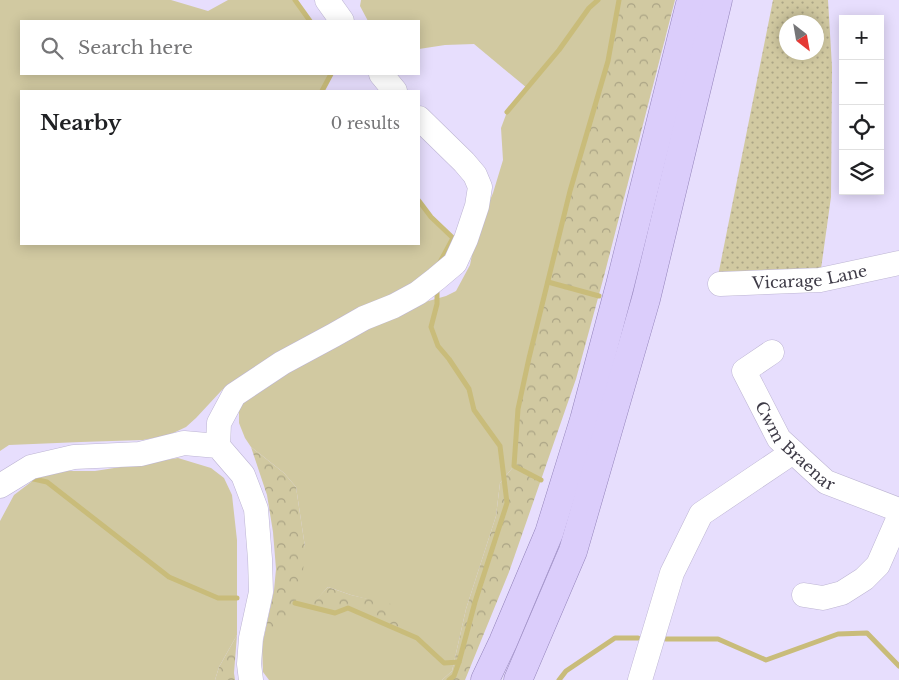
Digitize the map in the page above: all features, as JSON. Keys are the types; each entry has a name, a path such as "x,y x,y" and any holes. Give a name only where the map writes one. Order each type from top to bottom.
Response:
{"main road":[{"path":"484,680 503,642 550,533 582,430 691,0"},
{"path":"518,680 574,551 646,299 718,0"}],"street":[{"path":"327,0 341,20"},
{"path":"382,75 394,90"},
{"path":"218,446 220,423 234,394 282,363 364,318 394,306 418,293 455,263 466,240 477,206 480,187 475,175 464,162 420,119"},
{"name":"Vicarage Lane","path":"720,284 820,280 899,262"},
{"name":"Cwm Braenar","path":"772,352 744,371 778,439 826,482 899,510"},
{"path":"0,486 31,467 74,457 140,454 184,443 218,446 243,475 256,509 261,592 251,638 248,664 251,680"},
{"path":"640,680 672,573 701,514 794,452"},
{"path":"804,595 823,598 842,593 864,580 878,565 899,517"}],"green space":[{"path":"0,0 171,0 208,11 228,0 295,0 309,20 20,20 20,75 331,75 323,90 20,90 20,245 420,245 420,202 431,217 453,238 437,268 398,295 255,368 222,390 186,427 169,435 143,440 9,445 0,451"},
{"path":"361,0 619,0 608,61 570,191 529,358 518,409 514,466 500,483 496,516 466,609 452,671 442,680 269,680 263,672 262,646 305,547 296,487 284,473 251,447 239,423 239,406 248,393 404,308 446,296 456,291 470,265 476,234 493,193 503,160 501,128 507,112 527,88 474,44 445,45 420,49 420,20 367,20 360,6","holes":["328,587 367,599 416,637 348,608 335,613 310,607"]},
{"path":"619,0 675,0 576,379 509,572 465,680 442,680 452,671 466,609 496,516 500,483 514,466 518,409 529,358 570,191 608,61"},
{"path":"773,0 828,0 832,67 831,197 821,269 717,281"},
{"path":"251,447 284,473 296,487 305,547 302,585 295,603 262,646 274,590 276,569 267,495"},
{"path":"178,458 211,468 224,478 232,495 237,540 237,635 219,667 215,680 0,680 0,521 14,495 35,479 61,471 95,471"},
{"path":"328,587 351,595 391,604 417,638 348,608 335,613 309,607"},
{"path":"237,635 235,680 215,680 219,667"}],"waterway":[{"path":"295,0 309,20"},
{"path":"507,112 559,50 589,8 598,0"},
{"path":"541,480 514,466 518,409 570,191 608,61 619,0"},
{"path":"323,90 330,75"},
{"path":"420,202 431,217 453,238 439,264"},
{"path":"548,282 599,296"},
{"path":"437,287 437,304 431,327 438,346 469,389 474,410 500,446 507,503 475,602 459,662 454,676 449,680"},
{"path":"29,478 47,482 169,577 218,598 237,598"},
{"path":"295,603 335,613 348,608 417,638 444,663 459,662"},
{"path":"666,639 718,639 766,660 838,634 867,633 899,666"},
{"path":"559,680 566,671 615,638 638,638"}]}
